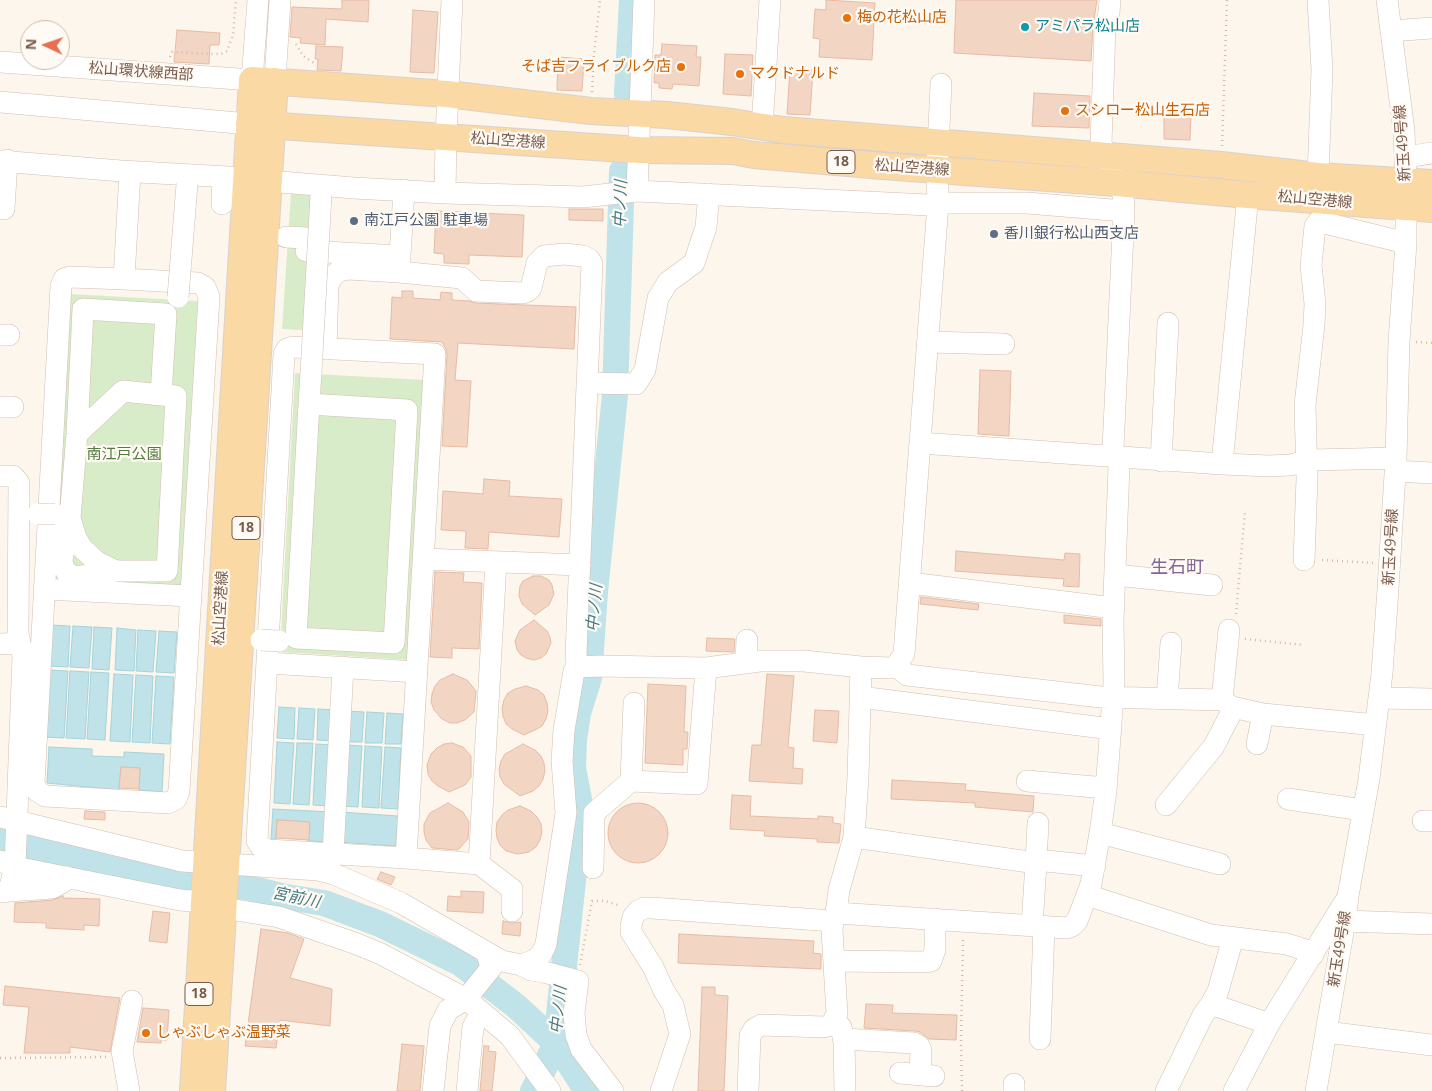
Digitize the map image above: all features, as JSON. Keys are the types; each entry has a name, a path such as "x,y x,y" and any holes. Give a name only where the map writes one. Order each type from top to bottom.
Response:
{"main road":[{"name":"松山空港線","path":"212,1091 214,903 220,804 246,178 260,125 263,81 448,94 591,111 667,115 732,122 762,128 938,144 1221,165 1318,176 1406,195 1432,209"},
{"name":"松山空港線","path":"260,125 639,150 733,151 754,155 937,170 1117,182 1248,195 1329,213 1406,195 1432,183"},
{"name":"松山空港線","path":"220,804 253,670 246,178"},
{"name":"松山空港線","path":"192,1091 214,903"}],"street":[{"path":"258,0 263,81"},
{"path":"263,81 280,0"},
{"path":"445,193 452,0"},
{"path":"626,192 639,150 644,0"},
{"path":"762,128 770,0"},
{"path":"661,1091 680,1034 673,1005 664,991 653,966 632,932 633,918 638,911 644,908 834,917 935,919 1067,928 1076,921 1087,895 1095,866 1100,832 1111,729 1119,467 1113,449 1124,211 1123,194 1101,144 1105,28 1110,0"},
{"path":"1318,0 1322,70 1318,176"},
{"name":"新玉49号線","path":"1316,1091 1380,698 1390,563 1396,465 1399,341 1406,243 1406,157 1387,0"},
{"path":"1391,31 1432,28"},
{"name":"松山環状線西部","path":"0,62 263,81"},
{"path":"896,666 904,654 929,342 938,204 937,170 941,84"},
{"path":"0,102 260,125"},
{"path":"1406,157 1432,153"},
{"path":"4,209 4,161 130,172 179,179 246,178 321,190 404,190 583,197 626,192 709,194 929,205 1027,203 1124,211"},
{"path":"124,279 130,172"},
{"path":"222,204 246,178"},
{"path":"162,395 172,306 188,230 179,179"},
{"path":"309,404 407,410 394,644 279,640 309,404 311,373 307,241 321,190"},
{"path":"399,264 404,190"},
{"path":"606,383 636,384 645,370 658,298 668,282 694,263 706,227 709,194"},
{"path":"1222,464 1248,195"},
{"path":"1304,560 1307,479 1305,406 1314,325 1315,304 1311,265 1315,226 1329,213 1406,243"},
{"path":"307,241 462,278 476,291 522,292 530,290 536,265 542,257 548,254 585,256 591,262 606,383 580,565 584,663"},
{"path":"326,348 328,285 332,276 339,271 348,269 399,264"},
{"path":"176,799 180,791 208,293 205,287 198,283 70,277 64,279 61,285 34,781 36,790 43,795 54,796 166,803 176,799 259,808"},
{"path":"97,390 176,396 167,570 116,571 76,577 65,571 62,560 59,515 77,434 97,390 83,310 172,306"},
{"path":"1161,460 1168,323"},
{"path":"929,342 1004,344"},
{"path":"406,858 435,354 292,347 286,350 284,354 253,670 259,808 257,841 263,848 479,864 512,890 512,911"},
{"path":"77,434 97,390"},
{"path":"920,443 1222,464 1269,466 1290,465 1306,461 1396,465 1432,473"},
{"path":"19,481 18,633 10,644 23,656 10,863 4,891 52,888 63,882 67,877"},
{"path":"424,559 580,565"},
{"path":"479,864 496,562"},
{"path":"1116,575 1212,586"},
{"path":"910,583 1114,608"},
{"path":"44,589 191,596"},
{"path":"1166,805 1214,746 1229,717 1227,704 1229,634"},
{"path":"1167,699 1172,643"},
{"path":"521,965 531,962 539,956 545,948 547,939 566,813 562,761 564,730 574,671 584,663 705,674 747,652 804,661 884,668 896,666 908,675 1113,698 1167,699 1227,704 1263,714 1376,726"},
{"path":"845,1091 832,930 839,890 854,837 858,777 861,666"},
{"path":"253,670 343,667 418,672"},
{"path":"333,854 343,667"},
{"path":"593,868 594,813 631,782 697,784 705,674"},
{"path":"860,697 1111,729"},
{"path":"1380,698 1432,699"},
{"path":"631,782 634,703"},
{"path":"1257,744 1263,714"},
{"path":"1027,781 1106,788"},
{"path":"1288,799 1363,810"},
{"path":"1038,823 1036,861 1040,1039"},
{"path":"12,824 216,868 318,870 334,874 400,904 457,934 489,961 502,961 521,965 531,970 562,977 574,1013 576,1035 581,1048 613,1091"},
{"path":"1100,832 1220,864"},
{"path":"854,837 1036,861 1095,866"},
{"path":"10,863 67,877 180,900 214,903 280,917 349,941 380,954 473,1006 510,1036 545,1084"},
{"path":"1087,895 1211,935 1287,944 1313,955"},
{"path":"1234,1091 1269,1024 1348,896"},
{"path":"835,961 931,961 935,950 935,919"},
{"path":"1345,921 1432,924"},
{"path":"1166,1091 1203,1015 1218,991 1233,938"},
{"path":"467,1091 473,1006 489,961"},
{"path":"129,1091 129,1082 123,1057 124,1040 132,1001"},
{"path":"1211,1004 1269,1024"},
{"path":"434,1091 440,1026 448,1010 473,1006"},
{"path":"748,1091 750,1036 754,1029 761,1025 831,1025 839,1030 914,1043 921,1050 918,1075"},
{"path":"1326,1032 1432,1045"}],"path":[{"path":"169,58 172,52 222,54 227,51 233,35 236,0"},
{"path":"591,111 594,54 600,0"},
{"path":"1221,165 1227,0"},
{"path":"295,42 303,56 316,64"},
{"path":"1229,634 1235,628 1245,511"},
{"path":"1304,560 1390,563"},
{"path":"1229,634 1304,645"},
{"path":"562,977 583,947 592,901 605,901 638,911"},
{"path":"962,1091 961,1040 964,921"},
{"path":"0,1058 123,1057"}],"green space":[{"path":"291,193 315,194 320,331 282,329"},
{"name":"南江戸公園","path":"69,294 198,301 181,590 52,583"},
{"path":"295,373 425,380 410,660 280,652"}],"water":[{"path":"51,625 70,626 68,667 49,666"},
{"path":"73,626 92,627 89,668 70,667"},
{"path":"94,627 112,628 109,670 92,669"},
{"path":"117,628 136,630 134,671 115,670"},
{"path":"138,630 156,631 153,672 136,671"},
{"path":"159,631 177,632 174,673 156,672"},
{"path":"49,670 68,671 64,738 45,737"},
{"path":"70,671 89,672 85,739 66,738"},
{"path":"91,672 109,673 105,740 87,739"},
{"path":"114,674 133,675 130,742 110,741"},
{"path":"136,675 153,676 150,743 132,742"},
{"path":"156,676 174,677 170,744 152,743"},
{"path":"279,707 295,708 294,739 277,738"},
{"path":"299,708 315,709 313,740 297,739"},
{"path":"318,709 335,710 333,741 317,740"},
{"path":"346,711 364,712 362,742 345,742"},
{"path":"367,712 384,713 382,743 365,743"},
{"path":"387,713 403,714 401,744 385,744"},
{"path":"277,742 294,743 290,804 274,803"},
{"path":"297,743 313,743 309,805 293,804"},
{"path":"316,744 333,745 330,806 313,805"},
{"path":"344,745 362,746 358,807 341,806"},
{"path":"365,746 382,747 379,808 362,807"},
{"path":"49,747 92,749 92,756 124,757 124,752 164,754 162,792 139,790 140,768 121,767 119,790 47,783"},
{"path":"385,747 401,748 398,809 381,808"},
{"path":"273,809 331,812 329,842 308,841 309,822 277,820 276,839 271,839"},
{"path":"340,812 398,816 396,846 338,842"}],"building":[{"path":"342,0 369,0 368,22 326,19 325,45 300,43 301,38 290,37 292,7 342,9"},
{"path":"826,0 875,3 872,60 819,57 820,39 813,38 815,9 826,10"},
{"name":"アミパラ松山店","path":"956,0 1097,0 1091,61 954,53"},
{"path":"413,10 438,12 434,73 410,72"},
{"path":"177,30 220,33 219,45 210,45 209,64 174,62"},
{"path":"662,44 697,46 696,57 701,57 699,86 673,84 672,89 659,88 659,83 654,83 655,55 661,55"},
{"path":"316,46 343,47 341,71 317,70 318,59 315,59"},
{"path":"725,54 753,55 751,96 723,94"},
{"path":"558,57 584,59 582,91 557,90"},
{"path":"790,68 813,70 810,115 787,114"},
{"name":"スシロー松山生石店","path":"1034,93 1090,96 1089,128 1032,126"},
{"path":"1164,113 1191,114 1190,140 1164,139"},
{"path":"569,209 603,209 603,221 569,220"},
{"path":"436,211 524,215 522,257 469,255 469,264 444,263 444,254 434,253"},
{"path":"402,291 413,291 413,298 440,300 441,292 452,293 452,300 475,303 576,307 574,349 458,343 455,380 471,381 467,447 442,446 446,349 442,342 390,339 392,297 402,298"},
{"path":"980,370 1011,371 1009,436 978,434"},
{"path":"484,479 510,481 509,496 562,499 559,537 489,532 488,549 465,548 466,531 441,530 443,491 483,494"},
{"path":"956,551 1064,560 1065,553 1080,554 1079,587 1063,586 1064,579 955,571"},
{"path":"435,572 464,573 463,582 482,583 479,649 452,648 452,658 430,657"},
{"path":"533,576 541,576 549,580 554,594 549,605 535,615 522,604 519,596 520,586 523,581"},
{"path":"921,597 979,604 978,610 920,604"},
{"path":"1064,615 1101,619 1101,626 1064,623"},
{"path":"534,620 547,631 551,643 546,654 534,660 521,655 517,650 515,641 520,630"},
{"path":"707,638 735,639 734,652 706,651"},
{"path":"453,674 467,680 476,691 474,712 465,720 457,723 450,723 442,719 434,710 431,702 435,686 440,680"},
{"path":"767,674 794,676 788,747 794,748 793,768 803,769 802,784 749,781 752,745 761,745"},
{"path":"648,684 686,686 684,732 688,732 687,749 683,749 683,765 645,763"},
{"path":"526,686 538,690 544,695 548,711 542,726 524,735 506,724 502,708 508,693"},
{"path":"815,710 839,711 837,743 813,741"},
{"path":"452,743 463,747 471,756 471,777 465,785 449,792 432,781 428,774 427,765 431,754 437,748 444,744"},
{"path":"523,744 535,750 541,756 545,771 539,786 533,791 520,796 504,784 500,777 499,769 505,754"},
{"path":"121,767 140,768 139,789 119,788"},
{"path":"892,780 966,784 965,790 1034,796 1033,812 975,807 975,803 891,799"},
{"path":"732,795 751,796 750,816 818,819 818,816 833,817 833,823 841,824 839,843 817,842 817,839 764,836 765,831 730,829"},
{"path":"448,803 463,812 469,822 468,839 458,850 432,848 426,840 424,832 424,824 430,813"},
{"path":"638,803 655,808 663,816 668,833 663,850 655,858 638,863 621,858 613,850 608,833 613,816 621,808"},
{"path":"520,806 531,811 537,817 541,824 542,832 536,847 529,852 518,854 506,851 500,845 496,830 497,822 502,815 508,810"},
{"path":"85,811 105,812 105,820 84,819"},
{"path":"277,820 310,822 309,840 276,838"},
{"path":"381,872 395,877 391,885 377,879"},
{"path":"461,891 484,892 483,913 447,911 448,896 461,897"},
{"path":"63,896 63,898 100,899 99,926 84,925 84,930 46,928 46,923 14,922 15,903 53,900"},
{"path":"153,911 170,913 167,943 149,941"},
{"path":"503,921 521,922 520,936 502,934"},
{"path":"261,929 288,933 304,939 290,978 332,989 330,1026 280,1020 276,1048 245,1046"},
{"path":"679,934 814,941 813,953 821,954 821,969 678,963"},
{"path":"5,986 120,998 110,1052 70,1047 70,1053 24,1053 29,1007 3,1005"},
{"path":"702,987 715,987 715,995 728,996 724,1091 698,1091"},
{"path":"866,1004 893,1005 892,1013 957,1015 956,1040 929,1039 920,1032 915,1031 864,1028"},
{"path":"143,1008 169,1010 167,1040 161,1040 161,1043 137,1042"},
{"path":"402,1044 424,1046 420,1091 397,1091"},
{"path":"484,1046 489,1046 488,1051 496,1052 492,1091 480,1091"}],"waterway":[{"name":"中ノ川","path":"627,94 632,0"},
{"name":"中ノ川","path":"533,1091 556,1043 580,814 573,768 574,740 578,713 589,678 595,592 615,395 622,171"},
{"name":"宮前川","path":"0,841 183,883 246,887 286,897 324,903 380,924 460,963 516,1006 556,1043 587,1091"}],"place":[{"name":"梅の花松山店","path":"847,18"},
{"name":"アミパラ松山店","path":"1025,27"},
{"name":"そば吉フライブルク店","path":"681,67"},
{"name":"マクドナルド","path":"740,74"},
{"name":"スシロー松山生石店","path":"1065,111"},
{"name":"南江戸公園 駐車場","path":"354,221"},
{"name":"香川銀行松山西支店","path":"994,234"},
{"name":"しゃぶしゃぶ温野菜","path":"146,1033"}],"district":[{"name":"生石町","path":"1177,568"}]}
